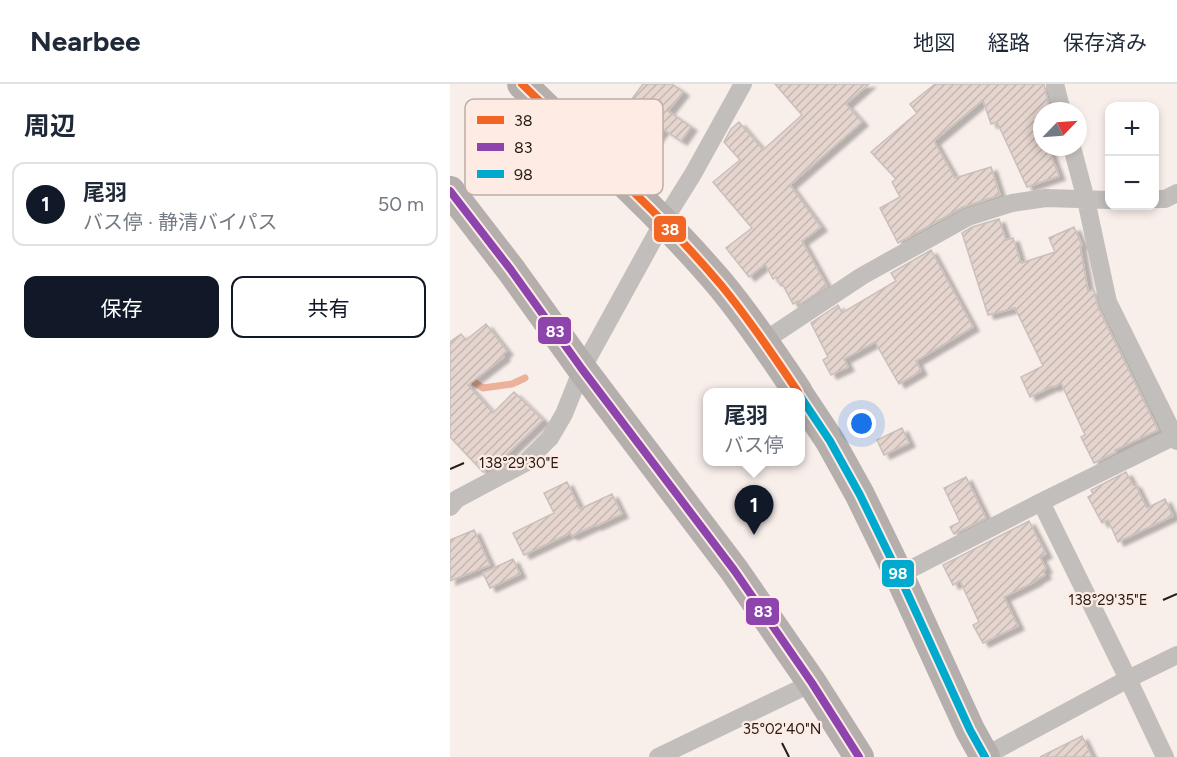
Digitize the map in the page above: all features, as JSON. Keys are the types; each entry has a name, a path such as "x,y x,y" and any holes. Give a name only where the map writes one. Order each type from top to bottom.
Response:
{"highway":[{"path":"530,88 541,99"},
{"path":"450,191 734,570 812,683 859,757"},
{"path":"636,195 721,285 764,341 795,388"},
{"path":"805,403 830,441 855,486 899,575 970,730 985,757"}],"street":[{"path":"452,498 525,463 550,438 564,414 582,369 743,84"},
{"path":"1054,84 1059,102"},
{"path":"899,575 1041,502 1176,437 1108,302 1074,156"},
{"path":"1159,199 1177,194"},
{"path":"764,341 862,276 968,217 1012,203 1046,198 1105,200"},
{"path":"1041,502 1165,757"},
{"path":"985,757 1177,655"},
{"path":"658,757 812,683"}],"building":[{"path":"643,84 672,84 683,92 668,111 691,127 681,141 663,129 663,99 632,99"},
{"path":"775,84 869,84 846,104 862,122 790,185 821,227 802,241 827,286 800,304 798,301 793,304 783,285 781,286 776,277 773,279 765,264 749,277 726,248 752,228 713,182 740,160 724,142 731,129 739,122 763,150 802,115"},
{"path":"935,84 1044,84 1048,102 1033,102 1033,156 1051,156 1059,176 1027,187 997,122 991,124 983,100 934,141 955,178 991,167 1000,195 963,207 898,243 880,208 900,197 892,182 896,179 871,152 917,113 910,104"},
{"path":"999,219 1006,240 1013,238 1021,263 1055,252 1049,238 1074,227 1082,245 1080,246 1088,291 1094,290 1098,307 1158,430 1115,450 1116,452 1094,463 1081,437 1085,435 1061,383 1030,397 1021,377 1043,366 1015,308 988,315 962,233 972,227"},
{"path":"931,250 973,327 916,361 921,371 899,384 875,342 844,359 848,367 831,375 823,360 828,357 811,323 838,305 842,313 896,281 891,273"},
{"path":"486,324 507,351 503,354 504,357 468,385 493,413 514,392 543,420 494,467 489,466 483,472 450,437 450,342 461,334 466,340"},
{"path":"902,428 909,443 884,455 877,440"},
{"path":"1126,472 1147,508 1165,499 1173,516 1118,542 1108,520 1102,523 1088,497 1093,494 1091,490"},
{"path":"966,477 986,518 954,534 950,527 960,522 944,488"},
{"path":"567,482 580,509 612,494 622,514 572,536 570,533 524,555 513,533 554,513 544,493"},
{"path":"1029,521 1046,554 1040,557 1046,569 1043,570 1045,575 1004,597 1018,626 983,643 973,625 979,622 960,581 953,585 943,565"},
{"path":"474,530 490,565 450,581 450,540"},
{"path":"513,559 520,574 490,588 483,573"},
{"path":"1082,736 1092,757 1040,757"}],"waterway":[{"path":"469,374 475,383 483,388 512,384 525,378"}],"transit line":[{"name":"38","path":"522,84 537,99"},
{"name":"83","path":"450,191 734,570 812,683 859,757"},
{"name":"38","path":"637,195 721,285 795,388"},
{"name":"98","path":"805,404 830,441 860,495 970,730 985,757"}],"place":[{"name":"尾羽","path":"754,535"}]}
